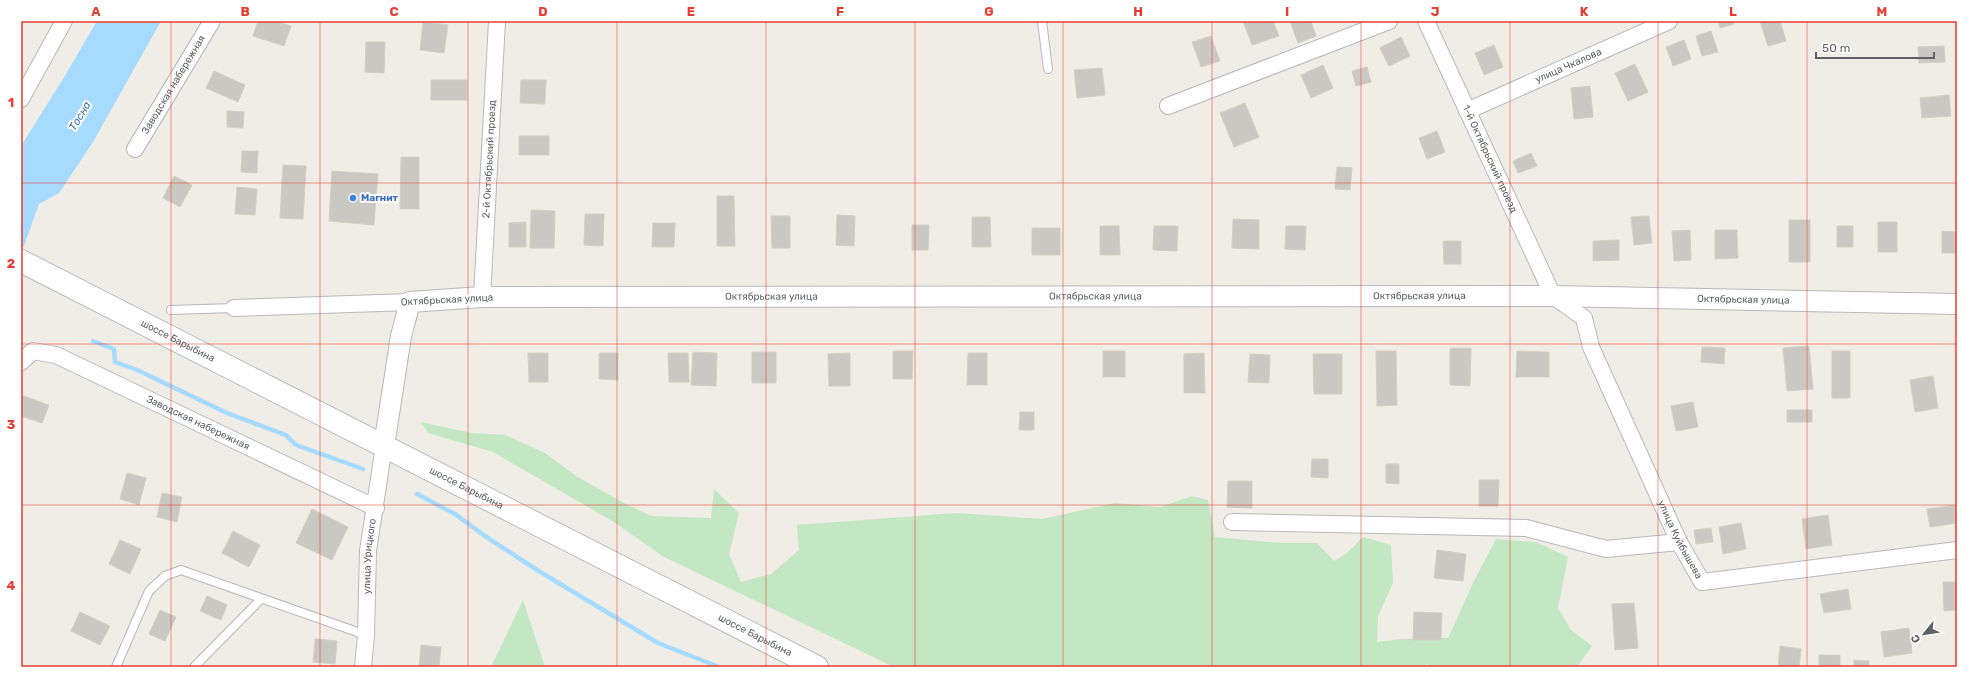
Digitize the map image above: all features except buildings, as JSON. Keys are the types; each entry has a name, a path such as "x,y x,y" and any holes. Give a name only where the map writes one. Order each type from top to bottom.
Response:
{"main road":[{"name":"шоссе Барыбина","path":"21,261 817,667"}],"street":[{"path":"21,99 64,21"},
{"name":"Заводская набережная","path":"135,149 212,21"},
{"path":"1168,106 1389,21"},
{"name":"1-й Октябрьский проезд","path":"1426,21 1552,296"},
{"name":"улица Чкалова","path":"1467,111 1669,21"},
{"name":"2-й Октябрьский проезд","path":"482,297 494,22"},
{"name":"Октябрьская улица","path":"234,308 410,302 482,297 1552,296 1957,304"},
{"name":"улица Куйбышева","path":"1552,296 1584,318 1591,347 1679,542 1702,582 1957,550"},
{"path":"384,446 401,336 410,302"},
{"name":"Заводская набережная","path":"21,362 34,351 56,355 376,508"},
{"name":"улица Урицкого","path":"363,667 366,635 368,551 376,508 384,446"},
{"path":"1232,522 1526,528 1606,549 1679,542"}],"lane":[{"path":"1042,21 1048,69"},
{"path":"171,310 234,308"},
{"path":"116,667 149,591 165,576 180,570 366,635"},
{"path":"194,667 261,598"}],"green space":[{"path":"421,422 472,433 505,435 545,453 576,476 620,501 651,516 711,518 714,489 739,513 729,554 741,582 771,574 799,550 797,525 956,513 1042,519 1115,503 1160,507 1192,496 1208,500 1215,537 1281,543 1317,543 1334,561 1347,553 1363,537 1391,545 1393,583 1378,616 1377,642 1402,639 1448,638 1475,579 1496,539 1536,542 1568,557 1558,608 1571,630 1592,646 1577,667 1428,667 1427,663 1424,667 894,667 664,557 614,522 493,452 428,433"},
{"path":"523,600 545,667 491,667"}],"water":[{"name":"Тосна","path":"97,21 161,21 93,142 59,193 39,204 24,246 21,249 21,146"}],"waterway":[{"path":"93,341 114,349 115,362 135,369 227,413 286,435 296,445 363,469"},
{"path":"417,494 455,514 485,536 537,570 658,643 719,667"}],"place":[{"name":"Магнит","path":"353,198"}]}
